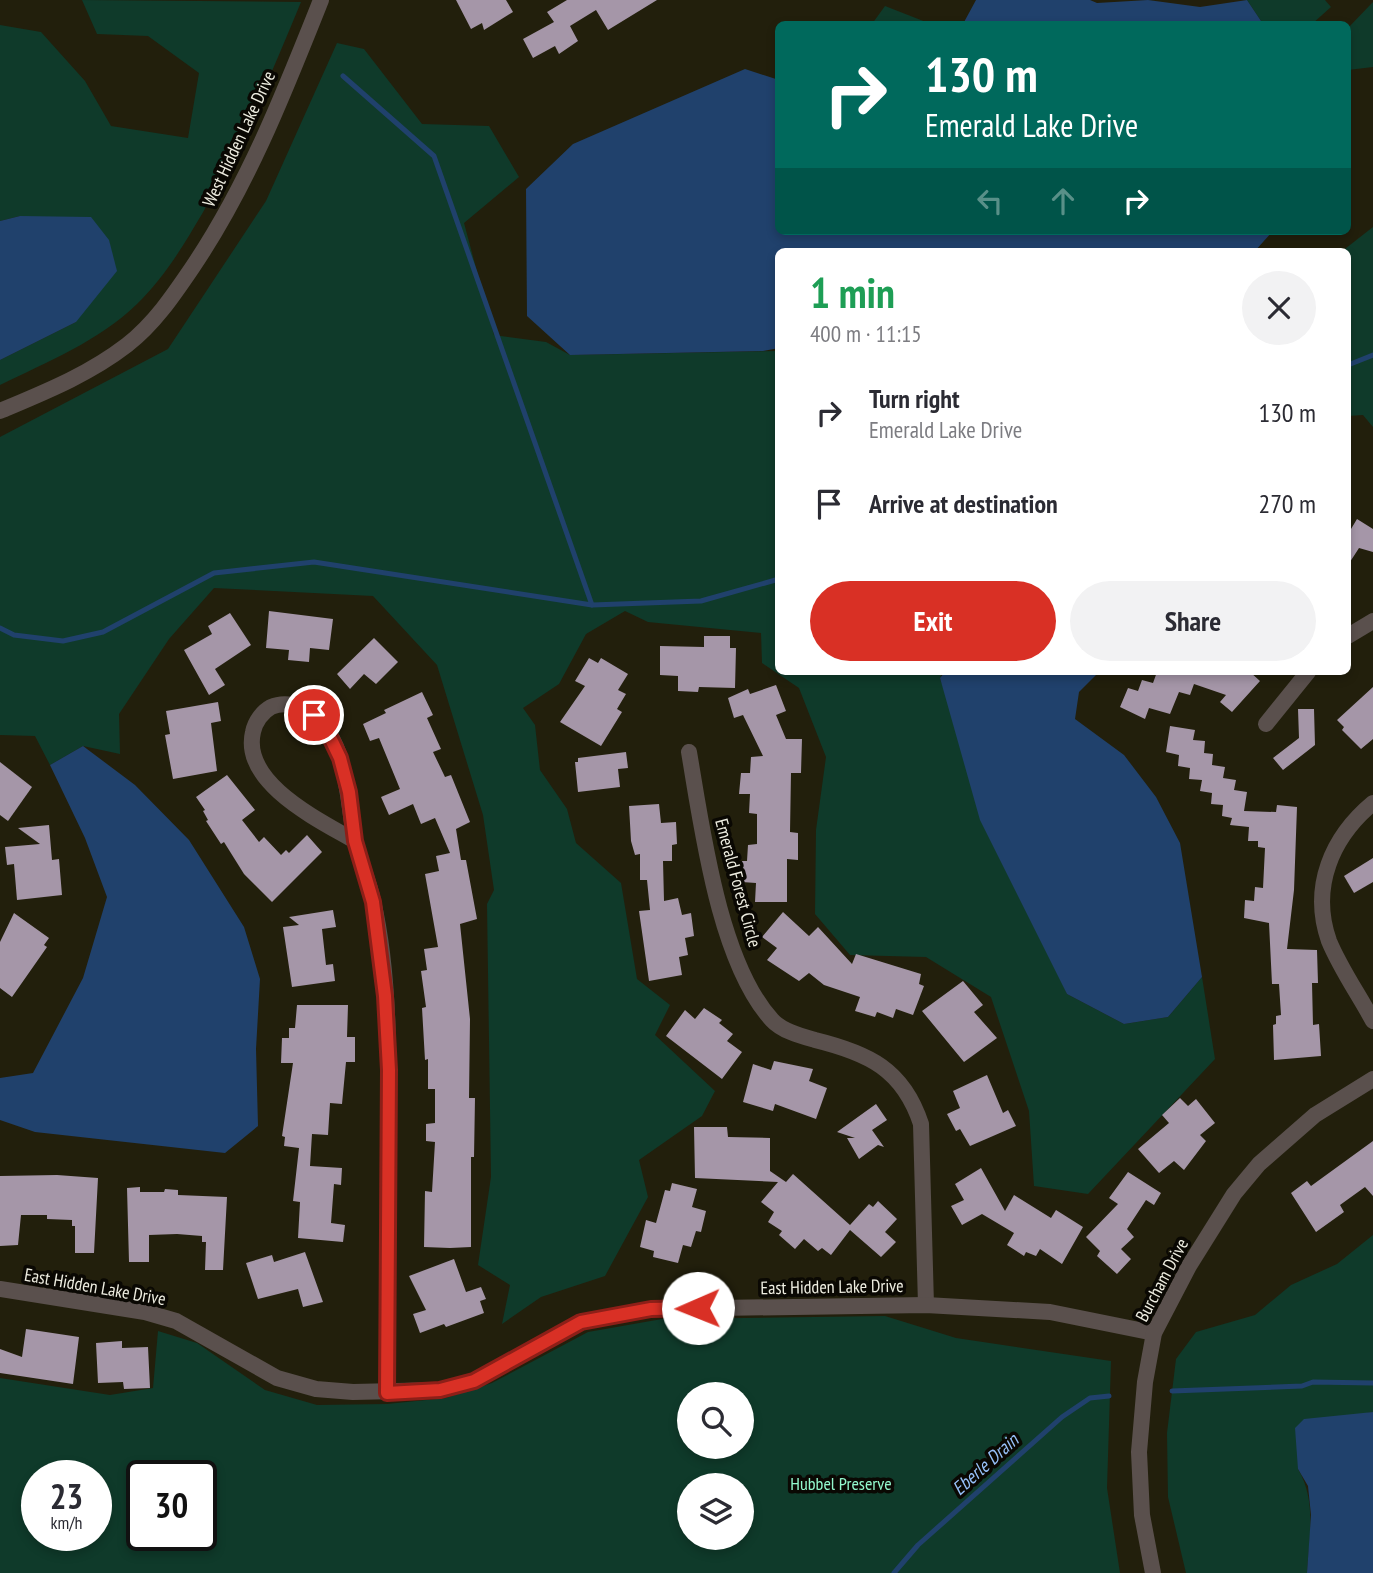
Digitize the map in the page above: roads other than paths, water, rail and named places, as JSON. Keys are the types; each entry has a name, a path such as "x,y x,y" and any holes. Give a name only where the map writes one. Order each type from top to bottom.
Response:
{"street":[{"name":"West Hidden Lake Drive","path":"0,411 91,370 152,323 223,219 258,153 321,0"},
{"path":"1351,634 1373,621"},
{"path":"1266,724 1306,675"},
{"path":"355,841 284,797 262,773 251,745 259,718 270,707 285,704 299,706 314,715 329,735 340,758 349,792 355,841 373,902 385,996 389,1070 387,1393"},
{"name":"Emerald Forest Circle","path":"688,752 708,858 734,951 753,994 773,1022 796,1034 843,1047 877,1062 898,1079 913,1100 921,1124 926,1305"},
{"path":"1373,803 1340,837 1327,866 1322,902 1329,940 1373,1021"},
{"name":"Burcham Drive","path":"1153,1573 1142,1515 1139,1452 1145,1382 1154,1333 1195,1256 1234,1194 1259,1164 1315,1115 1373,1079"},
{"name":"East Hidden Lake Drive","path":"0,1289 145,1312 176,1321 246,1363 277,1378 316,1389 387,1393 440,1390 474,1381 551,1336 581,1322 651,1309 926,1305 1050,1312 1154,1333"}],"water":[{"path":"976,0 1090,0 1097,3 1148,0 1200,7 1247,0 1261,21 965,21"},
{"path":"745,69 775,79 775,235 1269,235 1258,248 775,248 775,349 570,355 527,316 526,189 573,144"},
{"path":"20,216 91,217 109,240 117,271 76,322 0,360 0,221"},
{"path":"942,675 1096,675 1079,692 1075,719 1124,755 1156,797 1180,843 1202,977 1168,1017 1124,1024 1067,994 980,820 940,678"},
{"path":"83,746 135,785 189,840 244,927 260,979 256,1049 258,1126 225,1153 35,1132 0,1120 0,1078 33,1073 83,978 107,897 85,838 50,765"},
{"path":"1373,1412 1373,1573 1307,1573 1311,1515 1308,1486 1298,1469 1295,1428 1304,1419"}],"waterway":[{"path":"343,76 434,156 592,605"},
{"path":"1351,364 1373,355"},
{"path":"0,628 14,635 63,641 103,632 214,573 314,562 592,605 701,601 775,580"},
{"name":"Eberle Drain","path":"1172,1391 1302,1386 1313,1382 1373,1383"},
{"name":"Eberle Drain","path":"894,1573 918,1545 1062,1417 1090,1398 1109,1396"}],"park label":[{"name":"Hubbel Preserve","path":"841,1484"}]}
